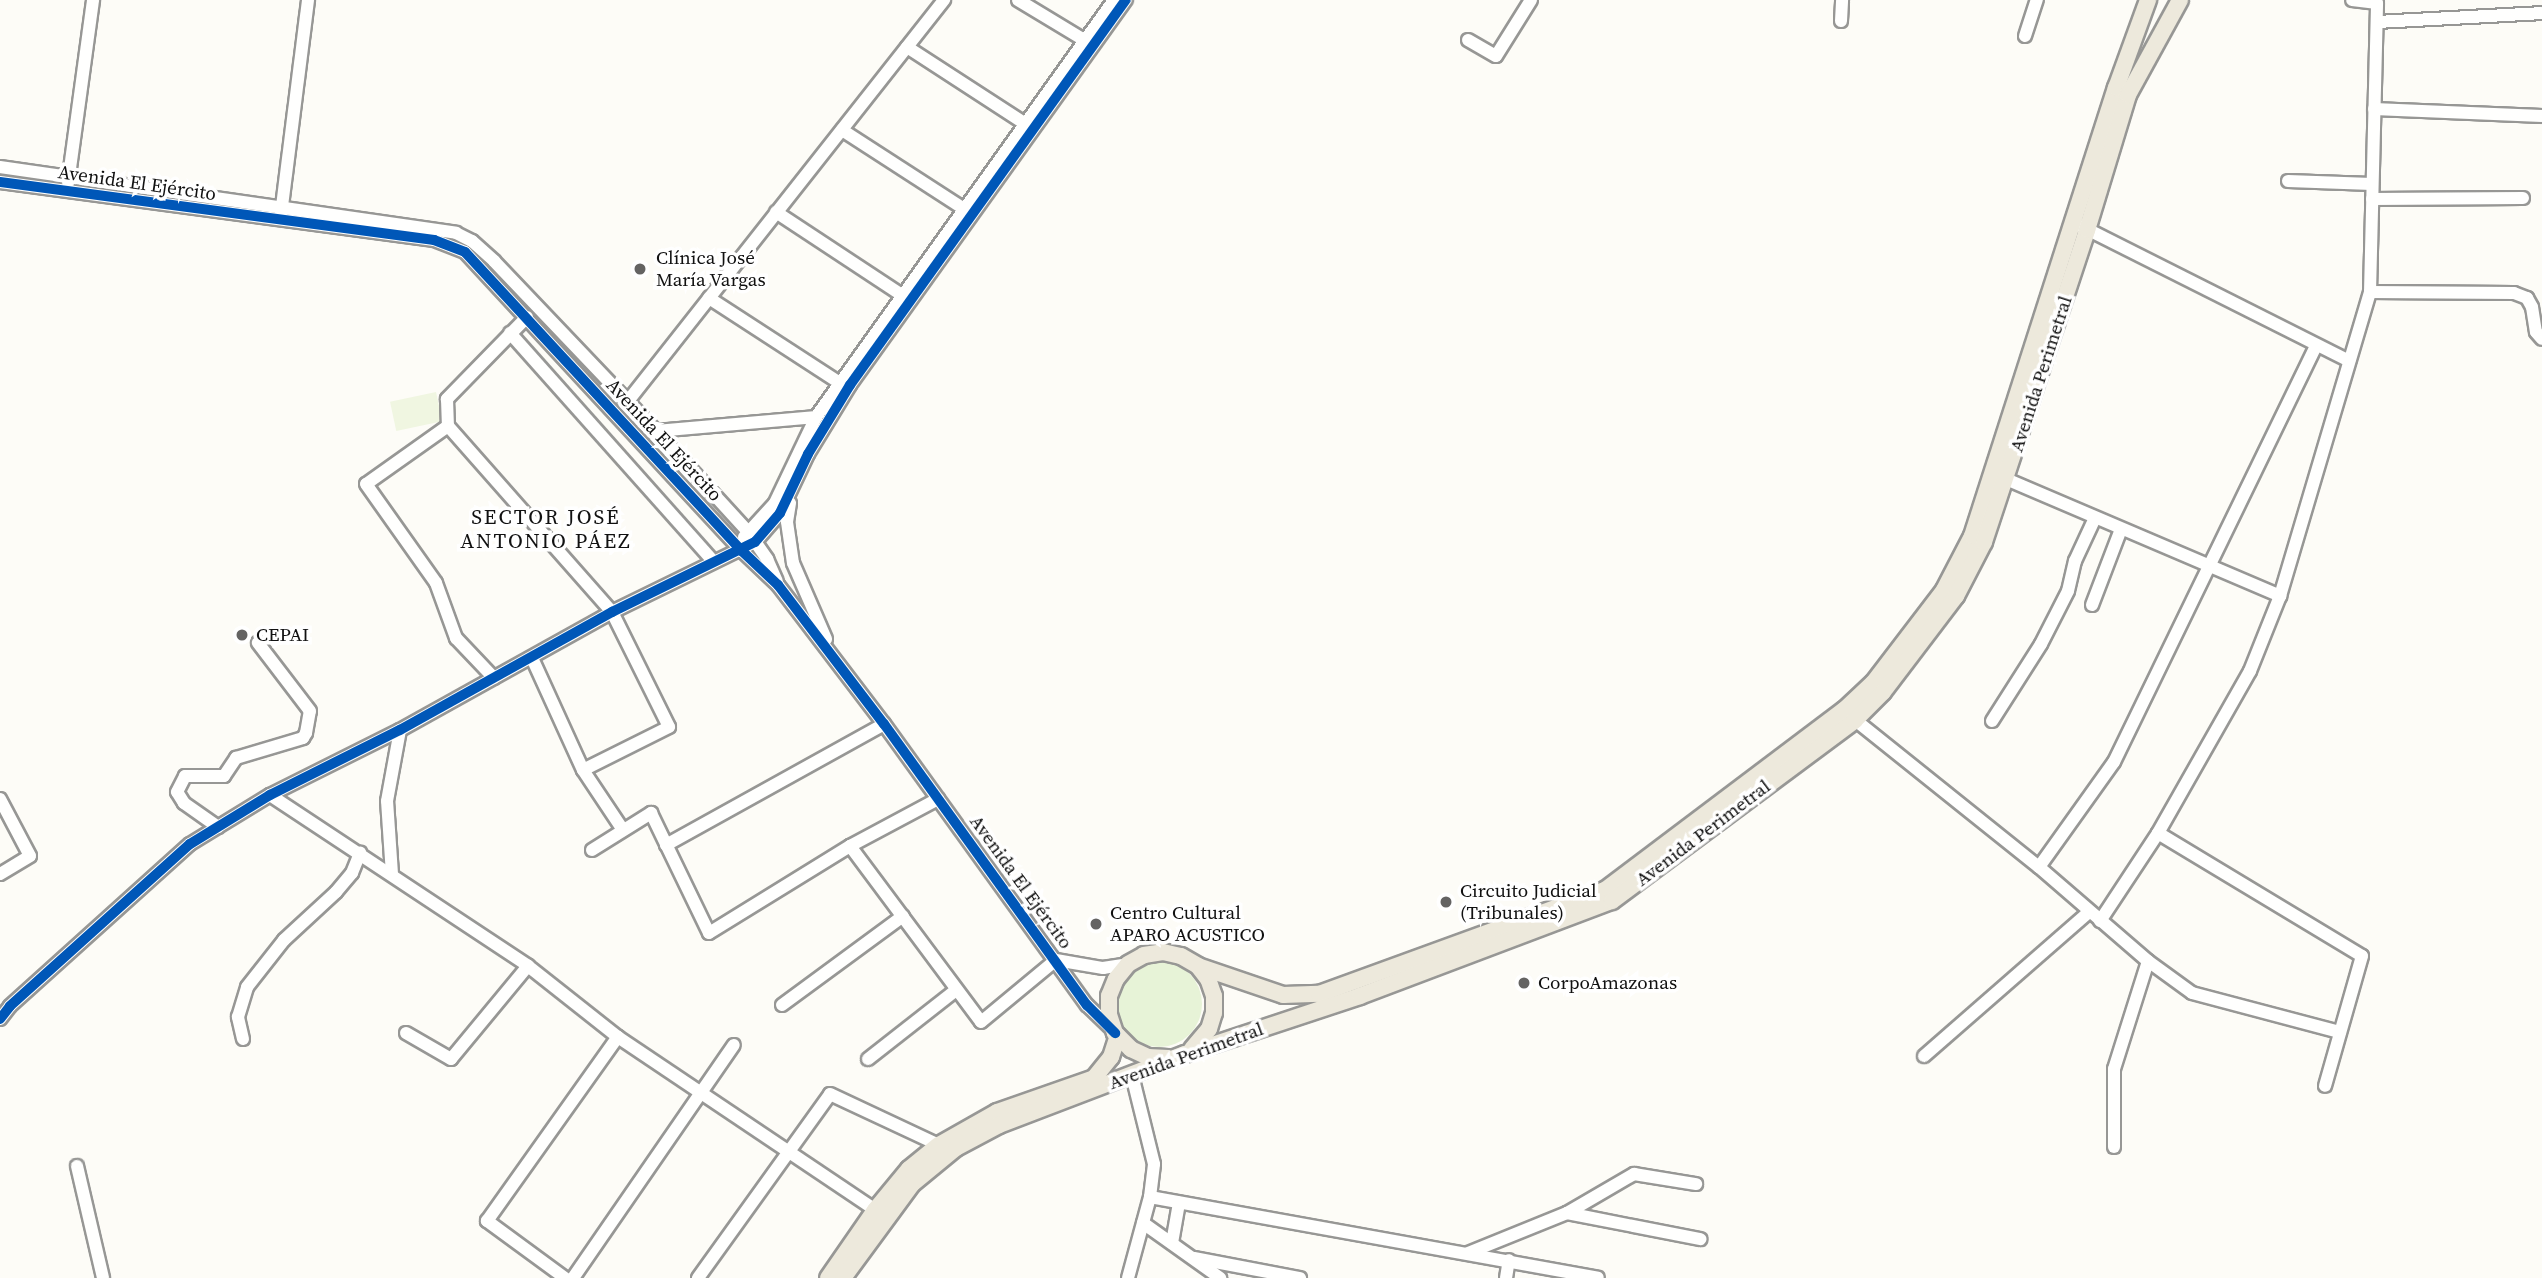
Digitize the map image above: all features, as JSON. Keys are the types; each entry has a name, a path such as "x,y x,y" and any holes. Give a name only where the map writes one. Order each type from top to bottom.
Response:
{"main road":[{"name":"Avenida Perimetral","path":"2081,226 2116,88 2148,0"},
{"name":"Avenida Perimetral","path":"1198,966 1283,995 1319,994 1605,890 1883,692 1956,596 1984,542 1999,476 2081,226 2128,95 2180,0"},
{"name":"Avenida Perimetral","path":"843,1278 912,1184 956,1148 999,1125 1185,1054 1360,996 1612,901 1849,716"},
{"path":"1163,952 1181,956 1198,966 1211,987 1214,1013 1204,1037 1185,1054 1167,1059 1148,1057 1131,1049 1117,1034 1109,1015 1109,996 1116,979 1128,964 1144,955 1163,952"},
{"name":"Avenida Perimetral","path":"828,1278 875,1210 909,1169 939,1145 997,1112 1094,1078 1111,1057 1117,1034"}],"street":[{"path":"67,191 93,0"},
{"path":"281,221 308,0"},
{"path":"628,401 944,0"},
{"path":"1018,0 1086,41"},
{"path":"752,537 775,503 816,417 1114,0"},
{"path":"0,1019 10,1006 190,844 270,796 400,730 532,659 612,612 739,547 780,513 808,454 850,385 1126,0"},
{"path":"1468,40 1496,56 1531,0"},
{"path":"1840,21 1842,0"},
{"path":"2025,36 2037,0"},
{"path":"2100,921 2158,833 2250,671 2280,596 2370,292 2377,3 2352,0"},
{"path":"2377,22 2542,13"},
{"path":"907,47 1027,125"},
{"path":"2374,109 2542,116"},
{"path":"842,130 964,209"},
{"name":"Avenida El Ejército","path":"0,167 441,228 472,241 628,401 752,537 768,559 778,585"},
{"path":"2288,181 2372,184"},
{"name":"Avenida El Ejército","path":"0,182 451,244 478,263 739,547 778,585 884,724 1087,1006 1117,1034"},
{"path":"2372,199 2523,198"},
{"path":"776,212 902,295"},
{"path":"2081,226 2349,361"},
{"path":"2370,292 2514,293 2527,298 2532,307 2536,332 2542,339"},
{"path":"709,298 840,383"},
{"path":"527,317 447,399 448,426 612,612 669,727 583,770"},
{"path":"510,334 713,561"},
{"path":"2039,867 2114,762 2316,346"},
{"path":"656,431 816,417"},
{"path":"448,426 366,484 436,583 456,638 494,678"},
{"path":"1999,476 2280,596"},
{"path":"794,488 787,522 793,562 835,658"},
{"path":"1992,720 2041,644 2068,591 2075,561 2095,518"},
{"path":"2092,605 2121,529"},
{"path":"218,827 184,803 177,792 185,776 224,776 236,758 303,738 306,733 310,711 258,643"},
{"path":"532,659 583,770 623,830"},
{"path":"1849,716 2039,867 2148,961 2192,993 2340,1032"},
{"path":"666,845 884,724"},
{"path":"392,874 387,801 400,730"},
{"path":"270,796 528,966 618,1037 875,1210"},
{"path":"0,799 30,856 0,874"},
{"path":"592,850 650,813 709,933 850,846 938,799"},
{"path":"2158,833 2362,956 2325,1086"},
{"path":"850,846 981,1022 1056,960"},
{"path":"243,1039 238,1017 247,987 284,940 336,892 352,873 360,853"},
{"path":"1924,1056 2089,912"},
{"path":"782,1005 903,916"},
{"name":"Avenida El Ejército","path":"1056,960 1103,968 1128,964"},
{"path":"2113,1147 2114,1069 2148,961"},
{"path":"406,1032 451,1059 528,966"},
{"path":"868,1059 956,990"},
{"path":"565,1278 487,1221 618,1037"},
{"path":"573,1278 734,1045"},
{"path":"1128,1278 1150,1197 1154,1164 1132,1075"},
{"path":"698,1278 830,1094 939,1145"},
{"path":"77,1166 103,1278"},
{"path":"1467,1253 1567,1213 1634,1174 1696,1184"},
{"path":"1150,1197 1598,1278"},
{"path":"1172,1242 1179,1203"},
{"path":"1567,1213 1700,1240"},
{"path":"1143,1223 1220,1278"},
{"path":"1194,1258 1300,1278"},
{"path":"1506,1278 1509,1260"}],"green space":[{"path":"436,392 442,421 396,431 390,402"},
{"path":"1159,961 1183,968 1195,980 1202,1004 1195,1028 1183,1040 1159,1047 1135,1040 1123,1028 1116,1004 1123,980 1135,968"}],"cycle path":[{"path":"0,1019 10,1006 190,844 270,795 400,730 612,612 755,542 780,513 808,454 850,385 1126,0"},
{"path":"0,182 434,240 465,252 742,551 778,585 884,724 1087,1005 1115,1033"}],"place":[{"name":"Clínica José María Vargas","path":"640,269"},
{"name":"CEPAI","path":"242,635"},
{"name":"Circuito Judicial (Tribunales)","path":"1446,902"},
{"name":"Centro Cultural APARO ACUSTICO","path":"1096,924"},
{"name":"CorpoAmazonas","path":"1524,983"}],"district":[{"name":"SECTOR JOSÉ ANTONIO PÁEZ","path":"546,529"}]}
